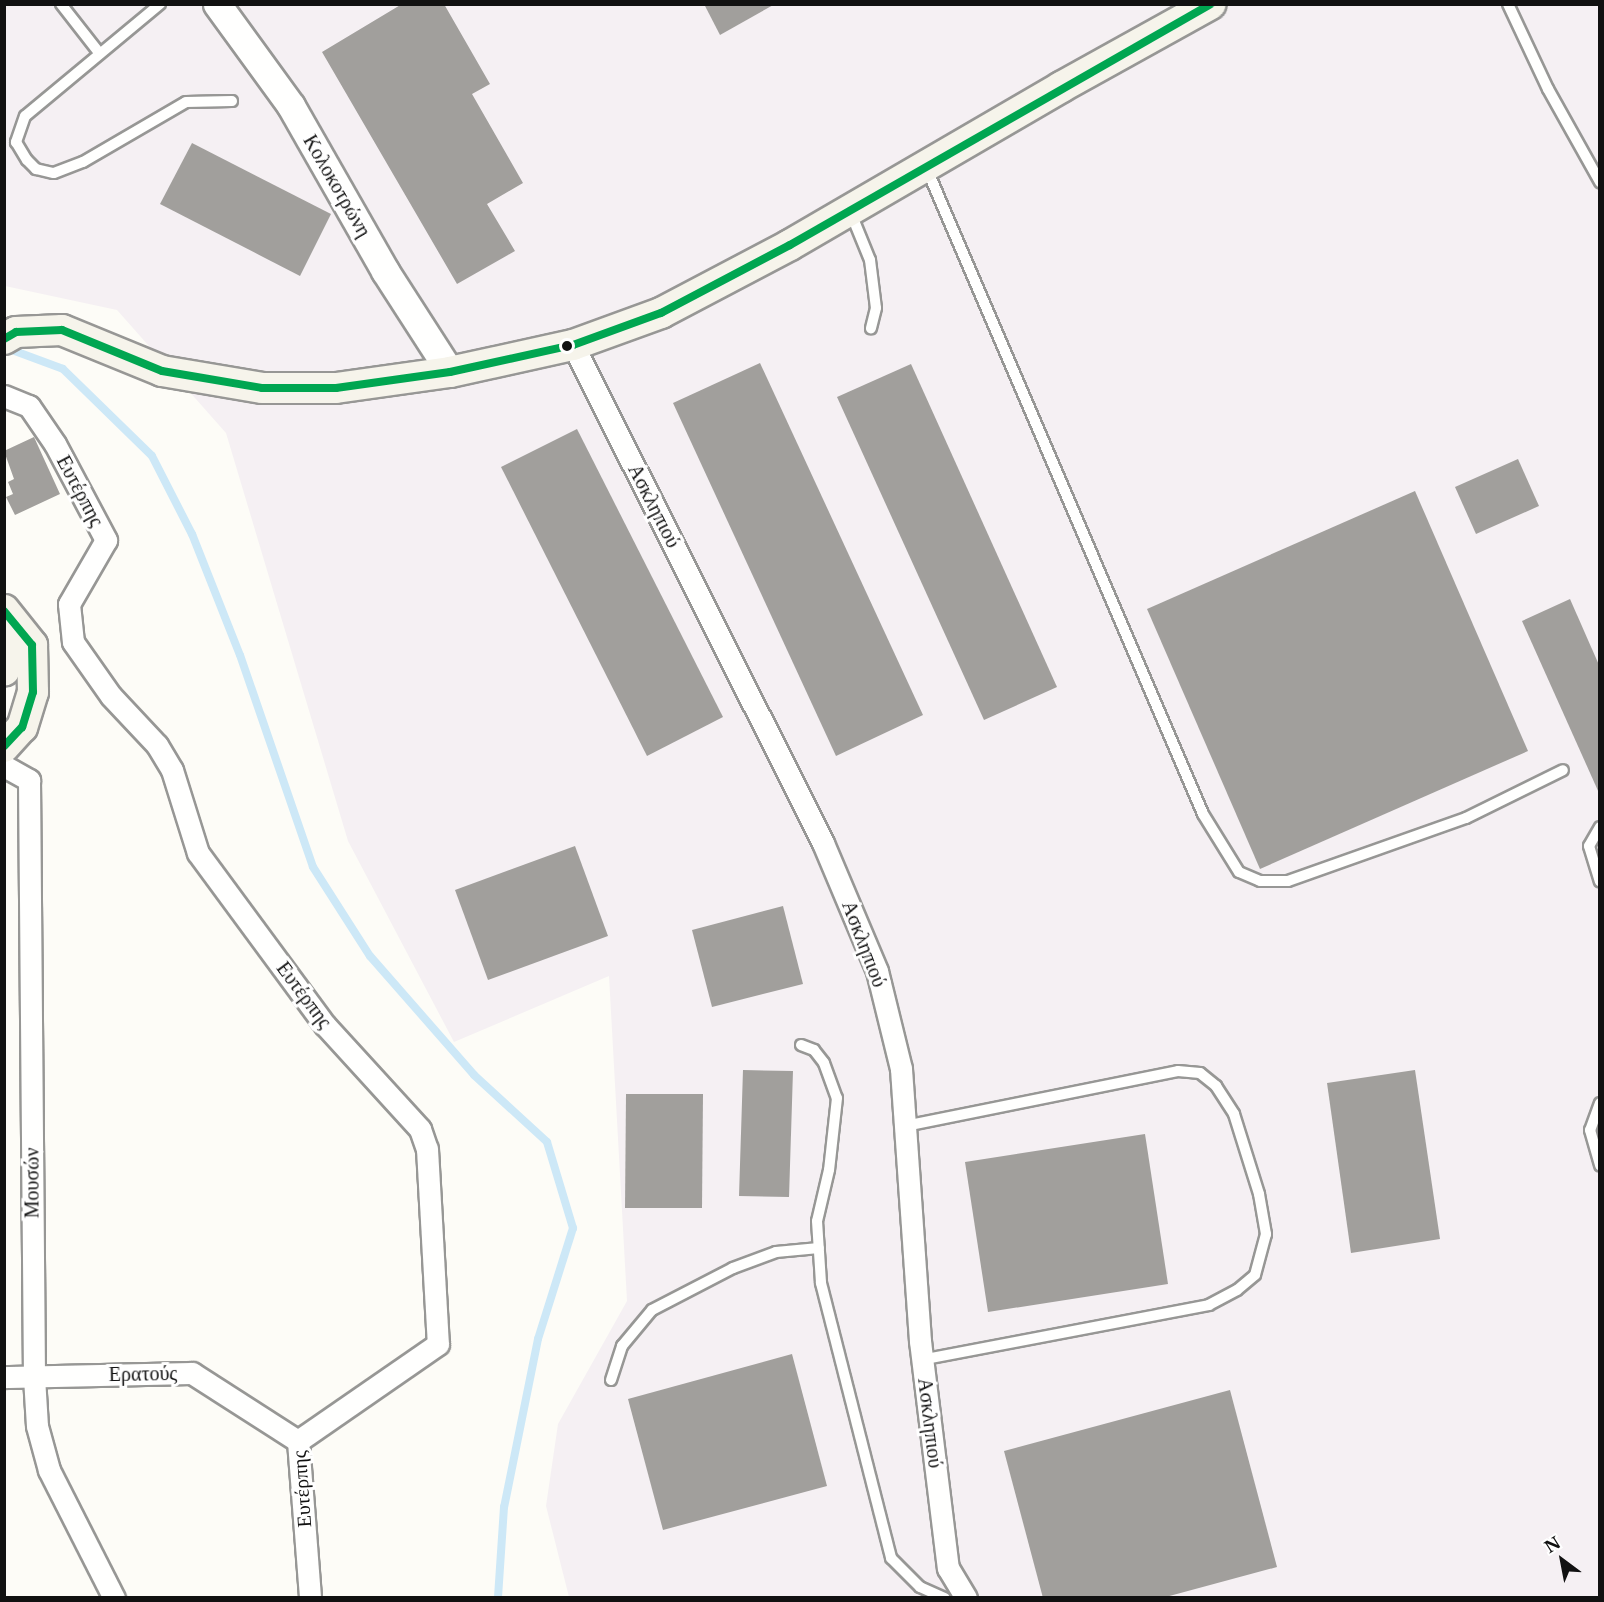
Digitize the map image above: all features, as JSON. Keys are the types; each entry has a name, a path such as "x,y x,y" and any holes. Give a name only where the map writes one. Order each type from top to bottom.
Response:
{"main road":[{"path":"4,339 16,332 62,330 162,370 262,388 336,388 450,372 573,345 661,313 850,211 1211,4"},
{"path":"4,610 32,645 33,692 22,727 4,747"},
{"path":"4,635 9,646 4,671"}],"street":[{"name":"Κολοκοτρώνη","path":"217,4 291,106 385,271 450,372"},
{"name":"Ασκληπιού","path":"573,345 824,843 877,971 901,1069 922,1360 948,1568 966,1598"},
{"name":"Ευτέρπης","path":"4,396 29,406 55,444 106,540 69,604 73,642 111,696 157,745 172,770 198,853 325,1025 420,1129 427,1149 438,1344 298,1441 310,1598"},
{"name":"Μουσών","path":"4,766 29,780 34,1377 38,1426 49,1470 114,1598"},
{"name":"Ερατούς","path":"4,1377 192,1372 298,1441"}],"lane":[{"path":"61,4 100,54"},
{"path":"160,4 25,116 18,129 16,142 36,169 54,172 83,162 186,102 232,100"},
{"path":"1508,4 1548,89 1599,182"},
{"path":"926,166 1203,814 1239,872 1260,881 1288,881 1466,818 1563,770"},
{"path":"850,211 870,260 876,308 871,328"},
{"path":"1599,827 1589,846 1599,881"},
{"path":"801,1045 814,1050 824,1063 837,1098 829,1170 817,1221 821,1282 891,1558 920,1587 945,1598"},
{"path":"905,1126 1178,1071 1200,1073 1216,1086 1234,1114 1259,1194 1266,1234 1255,1275 1237,1290 1209,1305 922,1360"},
{"path":"1599,1103 1590,1130 1599,1166"},
{"path":"611,1380 622,1347 651,1310 733,1268 776,1252 819,1248"}],"shaded area":[{"path":"5,5 1599,5 1599,1597 569,1597 546,1506 558,1424 627,1301 609,976 454,1042 348,841 226,433 117,310 5,286"}],"building":[{"path":"402,4 444,4 490,84 472,94 523,183 487,204 515,251 457,284 322,52"},
{"path":"704,4 775,4 720,35"},
{"path":"192,143 331,214 300,276 160,204"},
{"path":"760,363 923,715 836,756 673,403"},
{"path":"911,364 1057,687 984,720 837,397"},
{"path":"577,429 723,717 647,756 501,467"},
{"path":"34,437 60,494 15,515 6,497 13,494 8,482 14,479 4,451"},
{"path":"1518,459 1539,506 1476,534 1455,487"},
{"path":"1415,491 1528,751 1260,869 1147,609"},
{"path":"1570,599 1599,665 1599,793 1522,621"},
{"path":"575,846 608,936 488,980 455,890"},
{"path":"783,906 803,984 712,1007 692,930"},
{"path":"743,1070 793,1071 789,1197 739,1196"},
{"path":"1415,1070 1440,1239 1351,1253 1327,1083"},
{"path":"626,1094 703,1094 702,1208 625,1208"},
{"path":"1145,1134 1168,1284 988,1312 965,1162"},
{"path":"792,1354 827,1486 663,1530 628,1399"},
{"path":"1230,1390 1277,1567 1162,1598 1043,1598 1004,1451"}],"waterway":[{"path":"12,350 63,369 152,456 192,534 240,655 313,867 370,956 474,1075 547,1142 573,1228 538,1339 504,1507 498,1598"}],"transit line":[{"path":"4,339 16,332 62,330 162,371 262,388 336,388 450,372 573,345 661,313 790,245 1210,4"},
{"path":"4,611 32,645 33,692 22,727 4,746"}]}
